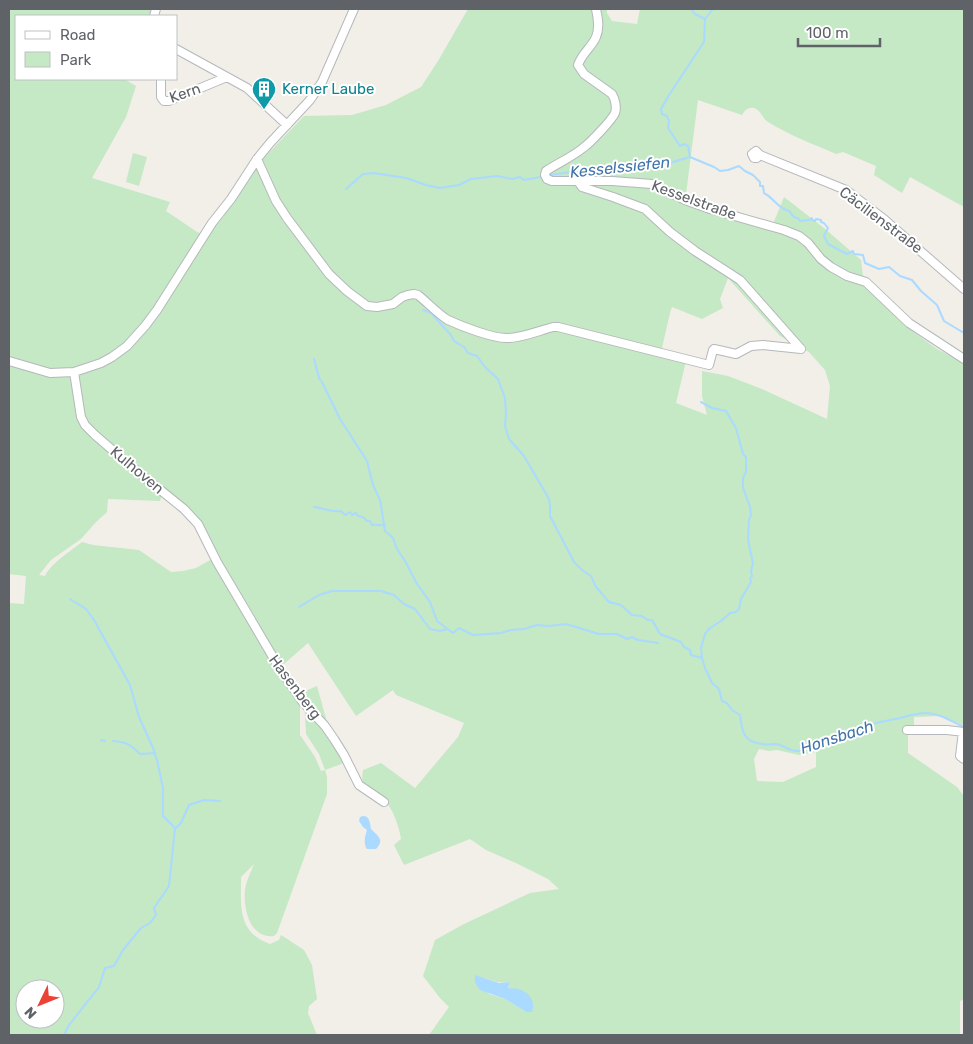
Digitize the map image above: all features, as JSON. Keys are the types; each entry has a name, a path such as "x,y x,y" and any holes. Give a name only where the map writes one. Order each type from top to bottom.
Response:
{"street":[{"path":"9,361 50,373 74,372 101,363 112,357 134,339 157,310 212,224 257,159 316,92 354,9"},
{"name":"Kesselstraße","path":"596,9 599,23 596,38 580,58 578,64 584,74 612,94 615,102 615,112 584,148 546,171 547,179 552,181 612,181 652,184 710,210 784,230 799,236 831,268 866,282 909,323 964,359"},
{"name":"Kern","path":"178,50 247,88 287,125"},
{"name":"Kern","path":"161,80 161,97 164,101 169,102 227,77"},
{"name":"Cäcilienstraße","path":"760,155 846,190 885,220 964,289"},
{"path":"257,159 276,201 287,218 329,274 367,306 388,306 402,297 414,294 447,319 506,339 558,326 709,365 714,349 736,354 751,346 763,345 801,349 740,280 682,241 645,209 582,187 578,181"},
{"name":"Kulhoven","path":"74,372 81,417 85,425 192,517 198,524 217,562"},
{"name":"Hasenberg","path":"217,562 272,656 302,701 334,739 359,785 384,802"},
{"path":"907,730 964,732 960,756 964,759"}],"green space":[{"path":"9,9 154,9 151,15 15,15 15,80 126,80 136,86 126,117 92,178 170,202 166,211 202,234 162,307 217,223 224,216 223,213 263,159 304,116 352,115 386,105 421,87 468,9 607,9 607,13 612,21 637,24 640,9 964,9 964,207 910,177 902,193 874,175 876,166 843,152 836,154 793,135 768,122 754,108 747,109 742,115 698,100 686,194 773,224 784,197 861,260 864,285 905,326 937,349 964,363 964,725 939,716 914,717 914,727 908,732 908,753 957,787 964,796 964,999 960,1001 960,1035 429,1035 449,1007 423,976 435,940 530,893 559,889 548,879 486,850 470,839 404,865 394,845 401,839 394,814 386,802 365,788 362,778 363,770 381,763 415,788 458,737 464,723 396,695 393,690 356,716 308,643 277,670 300,702 300,735 315,757 321,771 325,770 327,794 277,933 274,936 266,936 259,933 254,928 247,914 245,890 254,864 241,877 241,908 246,925 259,939 270,944 279,940 281,935 304,950 312,965 317,999 309,1006 308,1013 317,1035 9,1035 9,603 24,604 26,576 9,574","holes":["728,278 780,336 809,352 825,370 830,386 827,419 762,389 728,376 702,371 702,396 707,415 676,403 686,361 661,352 672,307 702,319 723,308 720,299","164,487 201,522 219,555 196,568 171,572 139,550 82,542 56,562 45,576 39,575 51,560 81,539 107,512 108,499 160,501","759,749 777,750 799,755 816,752 816,767 783,782 757,781 754,759","475,976 496,982 510,982 508,989 526,1012 505,999 489,994"]},
{"path":"133,153 147,157 139,186 126,182"},
{"path":"317,686 330,733 344,763 325,770 319,754 306,734 304,697 301,693"}],"water":[{"path":"363,816 368,819 371,829 380,838 379,846 376,849 367,849 365,845 367,830 359,821 360,817"},
{"path":"475,975 499,983 510,982 508,988 522,990 531,998 533,1004 532,1012 526,1012 505,999 480,990 475,983"}],"waterway":[{"path":"691,9 695,14 705,19"},
{"path":"713,9 705,19 704,42 661,109 662,114 667,116 669,121 668,128 680,146 684,144 688,146 690,157 720,171 739,166 753,175 760,182 760,186 763,186 764,193 800,221 812,218 815,221 816,219 821,220 828,228 824,236 828,244 847,254 853,251 854,254 863,255 865,263 879,269 889,267 900,276 912,280 937,305 944,321 964,333"},
{"name":"Kesselssiefen","path":"550,175 600,167 618,167 626,164 641,163 659,166 690,157"},
{"name":"Kesselssiefen","path":"346,189 363,174 374,173 406,178 440,188 459,185 471,179 497,176 512,179 520,177 524,180 541,177"},
{"path":"423,310 431,313 454,341 464,347 468,353 477,356 485,367 498,379 505,398 505,426 509,439 524,456 549,499 550,516 574,562 591,576 596,587 609,602 621,605 632,615 652,620 660,634 681,642 684,647 690,650 691,655 702,658"},
{"path":"314,359 319,378 340,419 367,461 373,485 380,500 385,531 393,538 397,549 417,584 430,602 437,621 453,633 459,628 473,635 501,633 537,625 566,624 599,634 617,634 627,639 632,637 638,640 658,643"},
{"name":"Honsbach","path":"701,402 712,408 726,411 736,428 743,454 746,457 743,488 751,515 748,540 753,563 751,582 741,599 739,609 736,612 730,613 710,628 705,634 701,648 705,668 712,683 719,689 722,701 740,715 743,731 747,738 756,743 777,744 790,750 799,751 845,731 919,714 936,714 962,726"},
{"path":"314,507 341,511 345,515 350,512 352,515 356,513 358,516 370,521 372,525 385,525"},
{"path":"299,607 319,595 332,591 381,591 394,595 404,604 415,609 430,629 440,631 447,629"},
{"path":"64,1035 69,1025 99,987 105,968 114,966 123,950 141,928 150,923 156,915 154,908 169,886 175,828 163,816 163,788 157,760 139,717 130,685 94,620 86,609 70,599"},
{"path":"101,740 105,741"},
{"path":"113,741 128,744 140,754 155,753"},
{"path":"175,829 181,823 189,805 204,800 220,801"}],"place":[{"name":"Kerner Laube","path":"264,110"}]}
